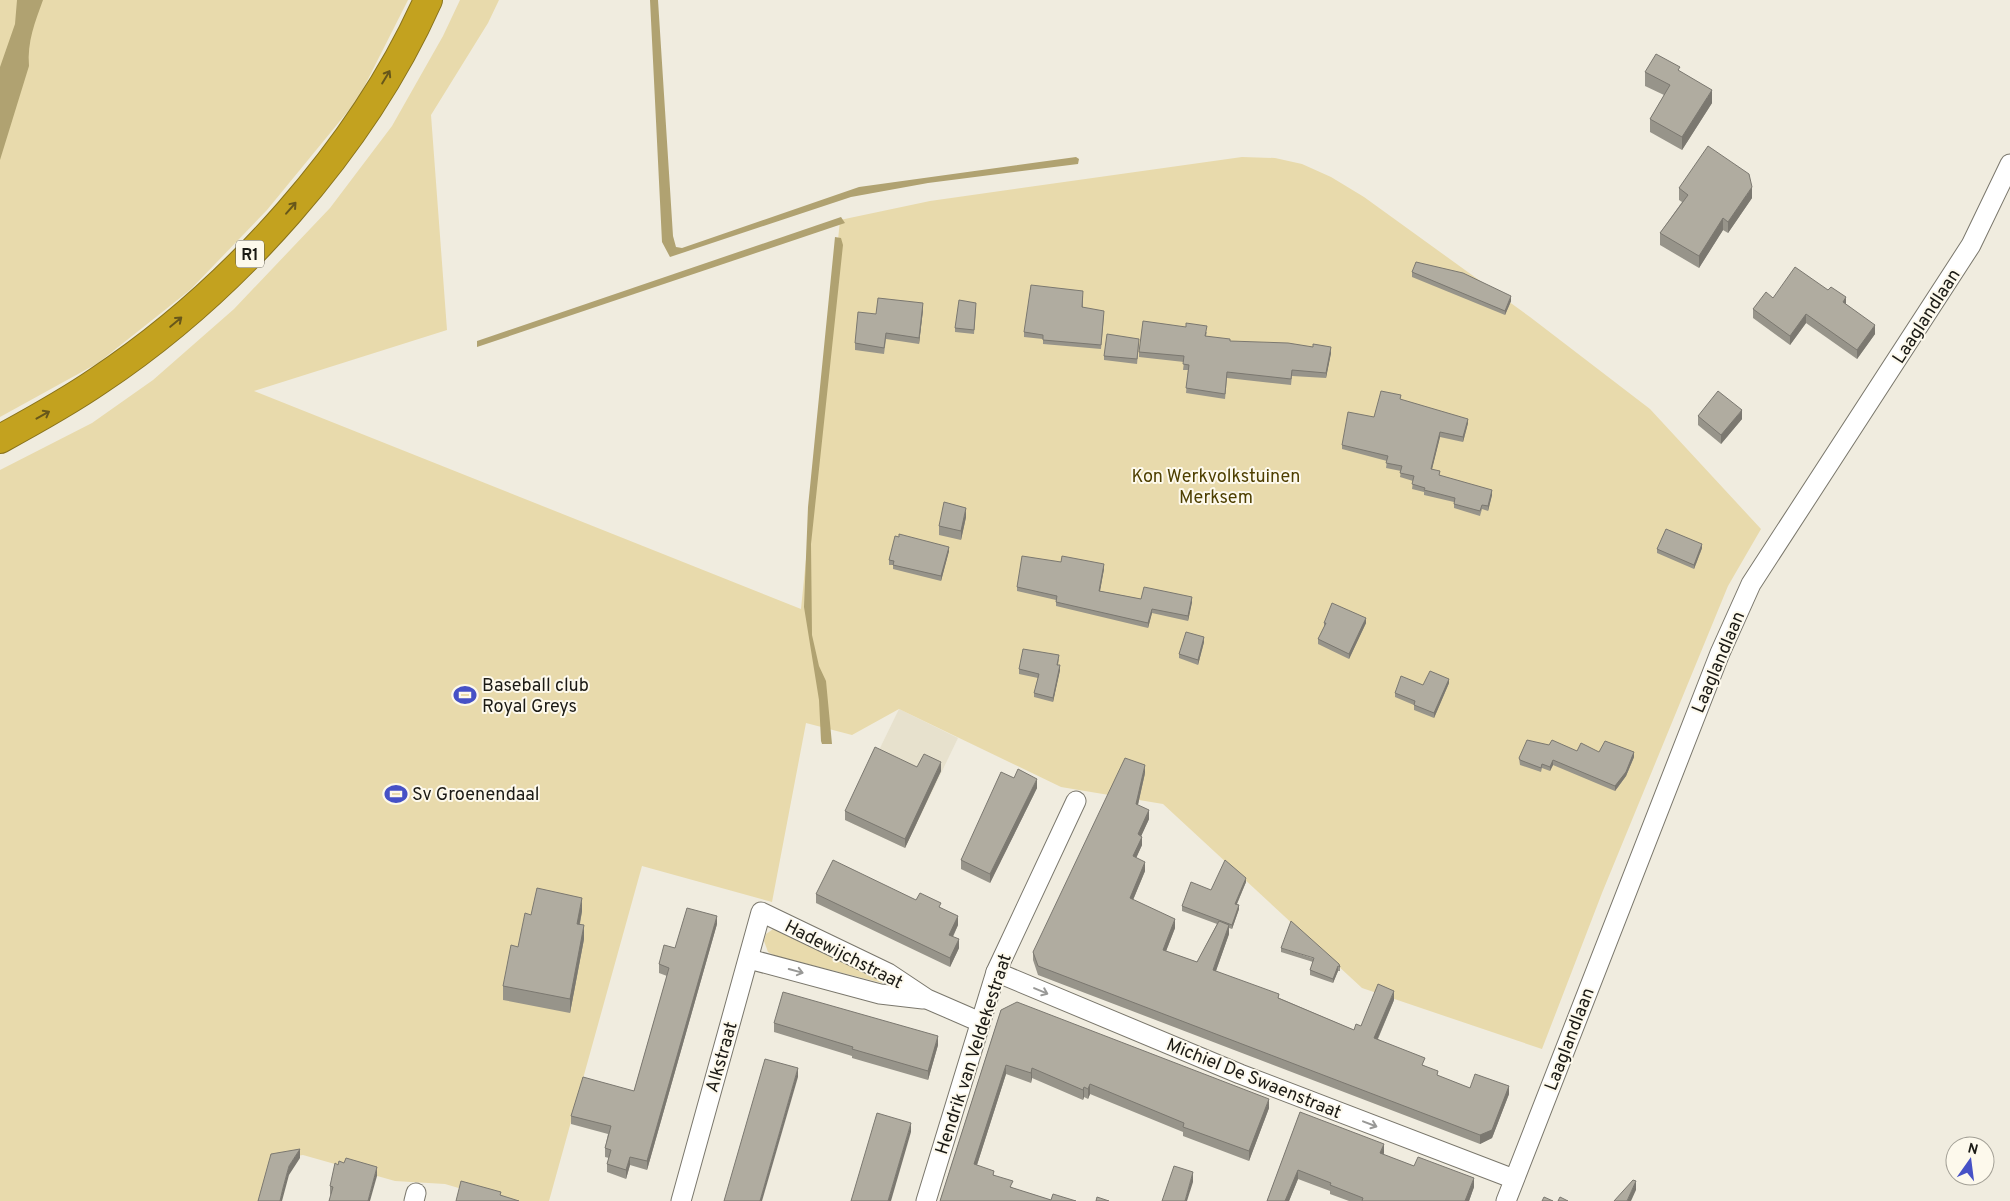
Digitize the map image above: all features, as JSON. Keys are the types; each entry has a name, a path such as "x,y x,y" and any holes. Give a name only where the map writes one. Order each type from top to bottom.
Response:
{"highway":[{"name":"R1","path":"0,439 47,413 137,354 200,302 236,269 301,198 354,128 396,61 428,0"}],"street":[{"name":"Laaglandlaan","path":"1506,1201 1720,653 1751,584 1966,252 2010,164"},
{"name":"Hendrik van Veldekestraat","path":"926,1201 996,972 1076,800"},
{"name":"Alkstraat","path":"681,1201 761,912"},
{"name":"Hadewijchstraat","path":"761,912 888,973 927,999 980,1022"},
{"name":"Hadewijchstraat","path":"749,959 880,994 927,999"},
{"name":"Michiel De Swaenstraat","path":"996,972 1240,1074 1514,1179"}],"shaded area":[{"path":"17,0 43,0 30,40 29,66 0,160 0,67 15,24"},
{"path":"650,0 658,0 673,236 676,247 682,248 859,187 1076,157 1079,159 1078,164 928,183 851,197 670,257 662,242"},
{"path":"841,217 845,223 477,347 477,341"},
{"path":"835,237 841,238 843,245 811,544 812,635 819,666 826,681 832,744 822,744 819,700 804,607 808,507"},
{"path":"899,709 958,738 905,848 845,820"}],"green space":[{"path":"0,0 408,0 358,99 267,210 190,290 98,363 0,417"},
{"name":"Kon Werkvolkstuinen Merksem","path":"460,0 499,0 488,23 431,115 447,330 254,391 801,609 840,220 930,201 1242,157 1275,158 1302,164 1331,177 1364,197 1530,317 1650,409 1761,529 1728,586 1602,893 1542,1049 1362,988 1163,804 1061,787 899,709 852,735 806,723 772,902 642,866 549,1201 503,1201 445,1184 395,1181 303,1155 272,1160 261,1201 0,1201 0,470 92,423 153,380 234,309 330,208 392,126 443,36"},
{"path":"776,927 884,980 882,983 776,956 768,952 764,941 766,934"}],"building":[{"path":"1656,54 1680,67 1678,70 1712,90 1682,137 1650,119 1670,85 1645,72"},
{"path":"1708,146 1749,174 1752,187 1728,222 1723,218 1699,256 1660,233 1688,195 1679,188"},
{"path":"1416,262 1463,273 1511,296 1505,311 1412,272"},
{"path":"1795,267 1828,290 1831,287 1846,297 1843,302 1875,325 1857,350 1806,314 1790,336 1753,309 1766,292 1773,298"},
{"path":"1031,285 1083,291 1082,307 1104,311 1101,345 1043,340 1043,335 1024,332"},
{"path":"878,298 923,303 919,338 886,333 884,348 855,343 858,312 876,314"},
{"path":"959,300 976,303 974,330 955,328"},
{"path":"1143,321 1186,327 1186,323 1207,326 1205,336 1230,339 1230,341 1288,343 1313,347 1313,344 1331,347 1326,373 1292,370 1291,379 1227,372 1225,394 1186,388 1189,365 1183,364 1184,356 1139,352"},
{"path":"1107,334 1139,339 1137,359 1104,356"},
{"path":"1381,391 1401,395 1400,399 1468,419 1463,437 1440,432 1431,469 1440,471 1439,475 1492,490 1488,506 1482,505 1480,511 1454,504 1455,498 1424,490 1425,488 1412,484 1414,476 1400,473 1402,466 1386,463 1388,456 1342,445 1348,412 1374,417"},
{"path":"1718,391 1742,410 1721,435 1698,416"},
{"path":"944,502 966,508 961,531 939,526"},
{"path":"1666,529 1702,544 1694,565 1657,549"},
{"path":"899,534 949,547 941,576 893,565 894,561 889,560 895,536 899,537"},
{"path":"1022,556 1061,562 1062,556 1104,564 1099,591 1141,599 1144,587 1192,597 1188,616 1152,609 1148,623 1056,602 1057,596 1017,587"},
{"path":"1332,603 1366,618 1349,654 1318,639 1326,623 1324,623"},
{"path":"1186,632 1204,637 1198,660 1179,654"},
{"path":"1023,649 1059,655 1057,665 1060,665 1053,698 1034,693 1039,674 1019,669"},
{"path":"1430,671 1449,679 1434,713 1414,705 1415,701 1395,693 1401,676 1423,685"},
{"path":"1527,740 1549,745 1552,740 1577,751 1581,743 1599,752 1605,741 1634,752 1626,772 1615,786 1553,760 1550,767 1542,764 1541,768 1520,760 1519,758"},
{"path":"875,747 917,767 924,754 941,762 905,839 845,811"},
{"path":"1125,758 1145,765 1136,804 1149,810 1138,834 1142,837 1133,856 1145,862 1130,898 1175,919 1163,950 1197,962 1219,921 1229,925 1213,970 1279,994 1278,998 1354,1030 1356,1024 1361,1026 1378,984 1394,991 1374,1038 1425,1058 1422,1065 1438,1071 1437,1075 1470,1088 1475,1074 1509,1086 1492,1130 1480,1135 1038,966 1033,952"},
{"path":"1018,769 1037,779 990,874 961,860 1001,772 1014,778"},
{"path":"833,860 916,900 920,893 941,903 939,907 958,916 949,935 959,939 950,958 816,894"},
{"path":"1225,860 1246,878 1235,904 1239,905 1232,925 1182,906 1191,882 1211,890"},
{"path":"537,888 582,898 577,924 584,925 570,999 503,986 511,945 518,947 525,913 531,915"},
{"path":"687,908 717,916 647,1161 630,1157 626,1170 607,1164 611,1150 605,1148 611,1126 571,1116 583,1077 634,1091 669,968 659,964 664,945 675,948"},
{"path":"1291,921 1339,964 1340,967 1338,966 1333,979 1310,970 1314,958 1281,948"},
{"path":"783,992 938,1036 928,1071 852,1049 853,1047 774,1023"},
{"path":"1017,1002 1269,1099 1249,1151 1183,1127 1184,1123 1090,1084 1088,1089 1084,1087 1083,1090 1032,1068 1031,1073 1006,1065 974,1164 994,1171 993,1175 1013,1181 1010,1187 1051,1200 1053,1194 1076,1201 940,1201 1001,1010"},
{"path":"765,1059 798,1068 760,1201 724,1201"},
{"path":"1300,1112 1384,1144 1380,1153 1414,1166 1418,1157 1474,1178 1465,1201 1362,1201 1363,1198 1298,1170 1285,1201 1267,1201"},
{"path":"877,1113 911,1123 888,1201 851,1201"},
{"path":"300,1149 289,1166 280,1201 258,1201 271,1154"},
{"path":"346,1158 377,1167 368,1201 329,1201 333,1187 330,1186 335,1163 338,1165 339,1161 344,1163"},
{"path":"1174,1166 1193,1172 1185,1201 1162,1201"},
{"path":"1633,1180 1636,1181 1627,1201 1614,1201"},
{"path":"461,1181 501,1192 500,1195 519,1201 456,1201"},
{"path":"1097,1197 1109,1201 1096,1201"},
{"path":"1544,1197 1553,1201 1542,1201"},
{"path":"1560,1197 1568,1201 1558,1201"}],"place":[{"name":"Baseball club Royal Greys","path":"465,695"},
{"name":"Sv Groenendaal","path":"396,794"}]}
